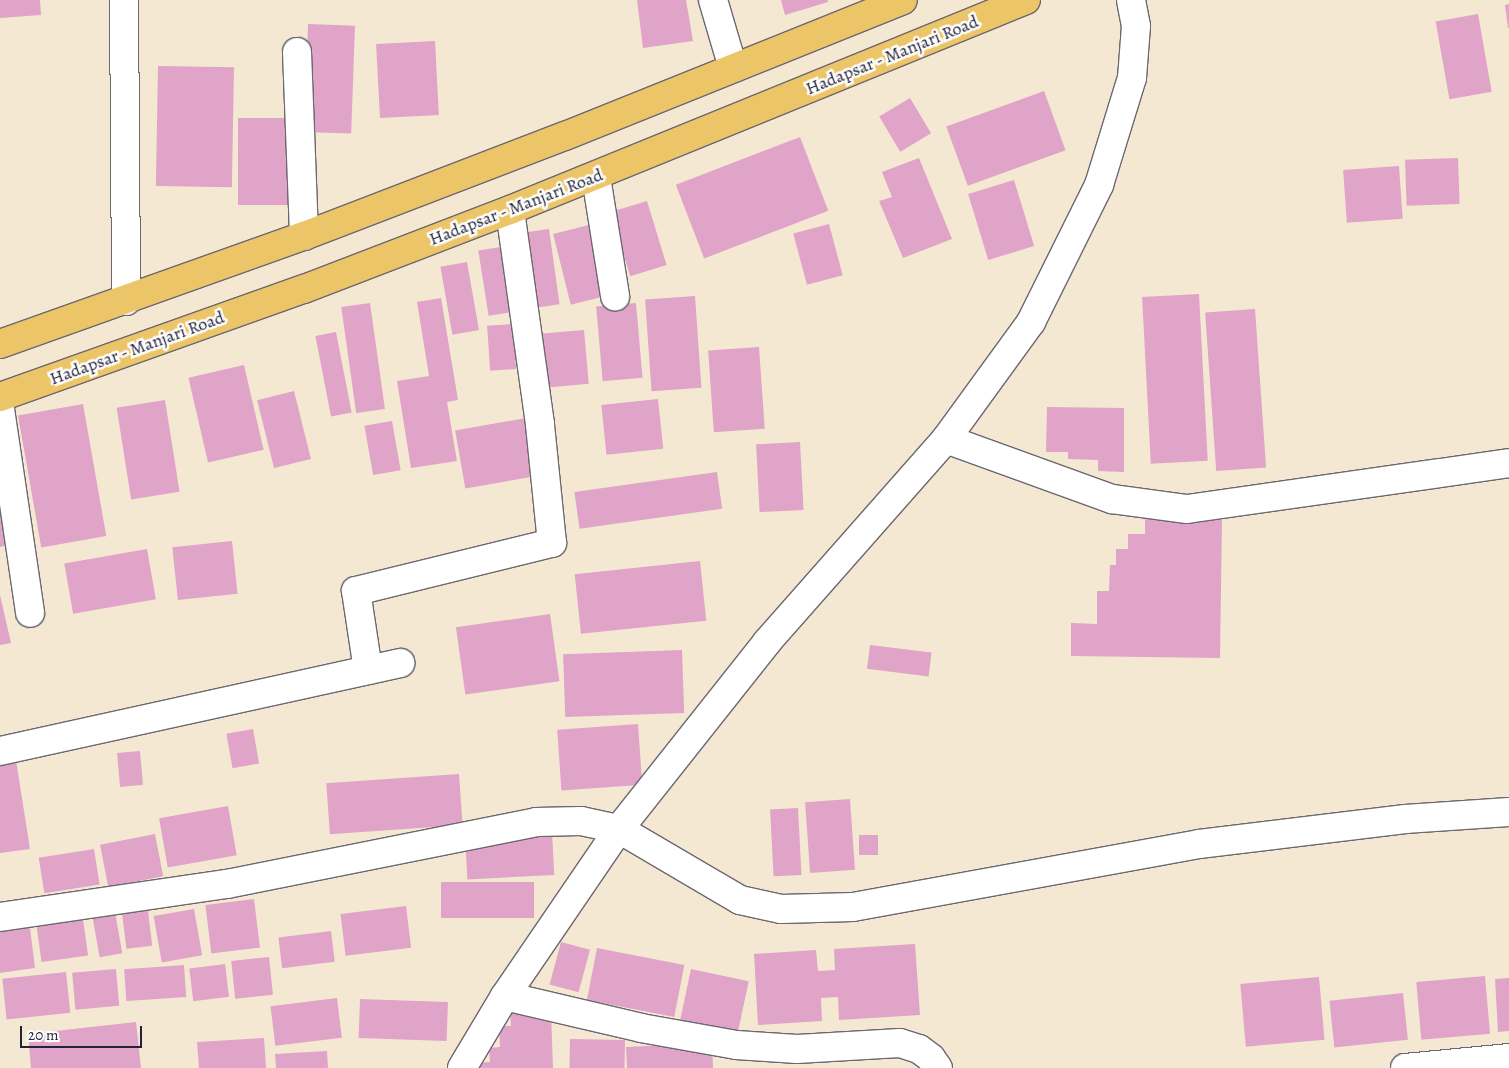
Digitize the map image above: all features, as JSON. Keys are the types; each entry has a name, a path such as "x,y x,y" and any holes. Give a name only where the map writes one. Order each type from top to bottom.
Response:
{"main road":[{"path":"0,344 126,301 304,236 903,0"},
{"name":"Hadapsar - Manjari Road","path":"0,397 304,289 596,177 1026,0"}],"street":[{"path":"124,0 126,301"},
{"path":"713,0 733,68"},
{"path":"462,1068 505,996 619,829 767,642 946,439 1031,322 1099,185 1132,78 1136,26 1131,0"},
{"path":"297,52 304,236"},
{"path":"596,177 615,296"},
{"path":"368,670 356,591 552,543 540,424 510,210"},
{"path":"0,409 30,613"},
{"path":"946,439 1112,499 1187,509 1509,463"},
{"path":"0,751 400,663"},
{"path":"0,916 227,884 536,822 580,821 619,829 740,900 790,909 853,907 1199,844 1405,819 1509,812"},
{"path":"505,996 641,1028 736,1045 797,1049 900,1043 919,1049 931,1058 938,1068"},
{"path":"1405,1068 1509,1058"}],"building":[{"path":"0,0 40,0 41,15 0,18"},
{"path":"637,0 686,0 693,41 643,48"},
{"path":"781,0 828,0 828,2 785,15"},
{"path":"1509,4 1509,28 1508,28 1505,5"},
{"path":"1478,14 1492,92 1449,99 1436,21"},
{"path":"308,24 355,26 351,134 304,132"},
{"path":"435,41 439,115 380,118 376,44"},
{"path":"158,66 234,67 232,187 156,186"},
{"path":"1044,91 1066,150 968,186 946,127"},
{"path":"910,98 931,133 900,152 879,117"},
{"path":"238,118 290,118 290,205 238,205"},
{"path":"800,137 828,211 704,258 676,185"},
{"path":"919,158 952,239 903,258 879,201 892,197 882,172"},
{"path":"1458,158 1460,204 1407,206 1405,160"},
{"path":"1399,166 1403,219 1347,223 1343,170"},
{"path":"1014,180 1034,246 988,260 968,194"},
{"path":"647,201 667,265 630,276 611,212"},
{"path":"829,224 843,275 807,285 793,234"},
{"path":"589,225 607,296 571,305 553,234"},
{"path":"549,229 560,304 530,308 519,233"},
{"path":"501,247 511,312 489,316 478,251"},
{"path":"467,262 479,330 452,335 440,267"},
{"path":"1199,294 1208,461 1151,464 1142,297"},
{"path":"695,296 701,388 652,391 645,299"},
{"path":"441,298 458,400 447,402 457,461 411,468 397,381 429,376 417,302"},
{"path":"370,303 385,409 356,413 341,307"},
{"path":"636,303 643,378 603,381 596,306"},
{"path":"1255,309 1266,468 1216,471 1205,312"},
{"path":"513,324 516,369 490,371 487,326"},
{"path":"584,330 589,384 545,388 540,334"},
{"path":"336,332 352,412 331,417 315,336"},
{"path":"759,347 765,429 714,432 708,351"},
{"path":"244,365 264,450 208,463 188,378"},
{"path":"294,391 311,459 274,468 257,400"},
{"path":"658,399 663,449 607,455 601,405"},
{"path":"165,400 180,492 131,500 117,408"},
{"path":"83,404 106,536 41,547 18,415"},
{"path":"1047,407 1124,408 1124,472 1098,471 1098,460 1068,459 1068,452 1046,452"},
{"path":"526,418 536,476 465,489 455,431"},
{"path":"392,421 401,470 373,475 364,426"},
{"path":"800,442 804,510 760,512 756,444"},
{"path":"717,472 722,509 580,529 574,492"},
{"path":"0,501 9,545 0,547"},
{"path":"1145,519 1222,520 1220,658 1071,656 1071,623 1097,624 1097,591 1109,591 1110,565 1116,565 1116,549 1128,549 1128,534 1145,534"},
{"path":"232,541 238,594 178,600 172,547"},
{"path":"147,549 156,599 73,614 64,564"},
{"path":"700,561 706,621 581,634 575,574"},
{"path":"0,595 11,643 0,645"},
{"path":"550,614 559,681 465,695 456,627"},
{"path":"870,645 932,653 929,676 867,669"},
{"path":"682,650 684,713 565,717 563,654"},
{"path":"638,724 642,785 561,791 557,730"},
{"path":"253,729 259,763 232,768 226,734"},
{"path":"140,751 143,785 120,787 117,753"},
{"path":"16,760 30,849 0,853 0,762"},
{"path":"459,774 463,825 330,834 326,783"},
{"path":"850,799 855,870 810,873 805,802"},
{"path":"228,806 237,855 168,867 159,818"},
{"path":"798,808 802,875 774,876 770,809"},
{"path":"552,832 554,875 467,879 465,837"},
{"path":"155,834 163,876 108,887 100,845"},
{"path":"859,835 878,835 878,855 859,855"},
{"path":"94,849 100,885 44,893 39,858"},
{"path":"441,882 534,882 534,918 441,918"},
{"path":"254,899 260,948 211,954 205,905"},
{"path":"147,903 152,946 126,949 121,906"},
{"path":"406,906 411,948 346,956 340,914"},
{"path":"194,909 202,955 162,962 154,916"},
{"path":"82,912 88,956 42,962 35,919"},
{"path":"115,912 122,953 100,957 92,916"},
{"path":"29,920 35,968 0,973 0,925"},
{"path":"331,931 335,962 282,968 278,937"},
{"path":"561,942 590,950 579,992 550,985"},
{"path":"915,944 920,1015 839,1020 838,997 821,998 822,1021 758,1025 754,954 816,950 818,971 835,970 834,949"},
{"path":"597,948 684,965 674,1017 587,1000"},
{"path":"269,957 273,995 235,999 231,961"},
{"path":"225,964 229,997 193,1001 189,968"},
{"path":"184,965 186,997 126,1001 124,969"},
{"path":"116,969 119,1006 75,1010 72,973"},
{"path":"691,969 749,981 738,1033 680,1021"},
{"path":"66,972 70,1013 7,1019 2,979"},
{"path":"1485,976 1490,1034 1421,1040 1416,982"},
{"path":"1319,977 1324,1040 1246,1047 1240,984"},
{"path":"1509,978 1509,1031 1498,1032 1495,979"},
{"path":"1403,993 1408,1040 1334,1047 1329,1001"},
{"path":"337,998 342,1038 275,1046 270,1006"},
{"path":"360,999 448,1002 447,1041 359,1038"},
{"path":"551,1012 553,1068 475,1068 475,1063 490,1062 489,1048 500,1047 499,1026 511,1026 510,1013"},
{"path":"136,1022 141,1068 31,1068 28,1034"},
{"path":"264,1038 266,1068 199,1068 197,1042"},
{"path":"570,1039 625,1040 625,1068 569,1068"},
{"path":"712,1043 713,1068 627,1068 626,1047"},
{"path":"327,1051 328,1068 276,1068 275,1054"}]}
